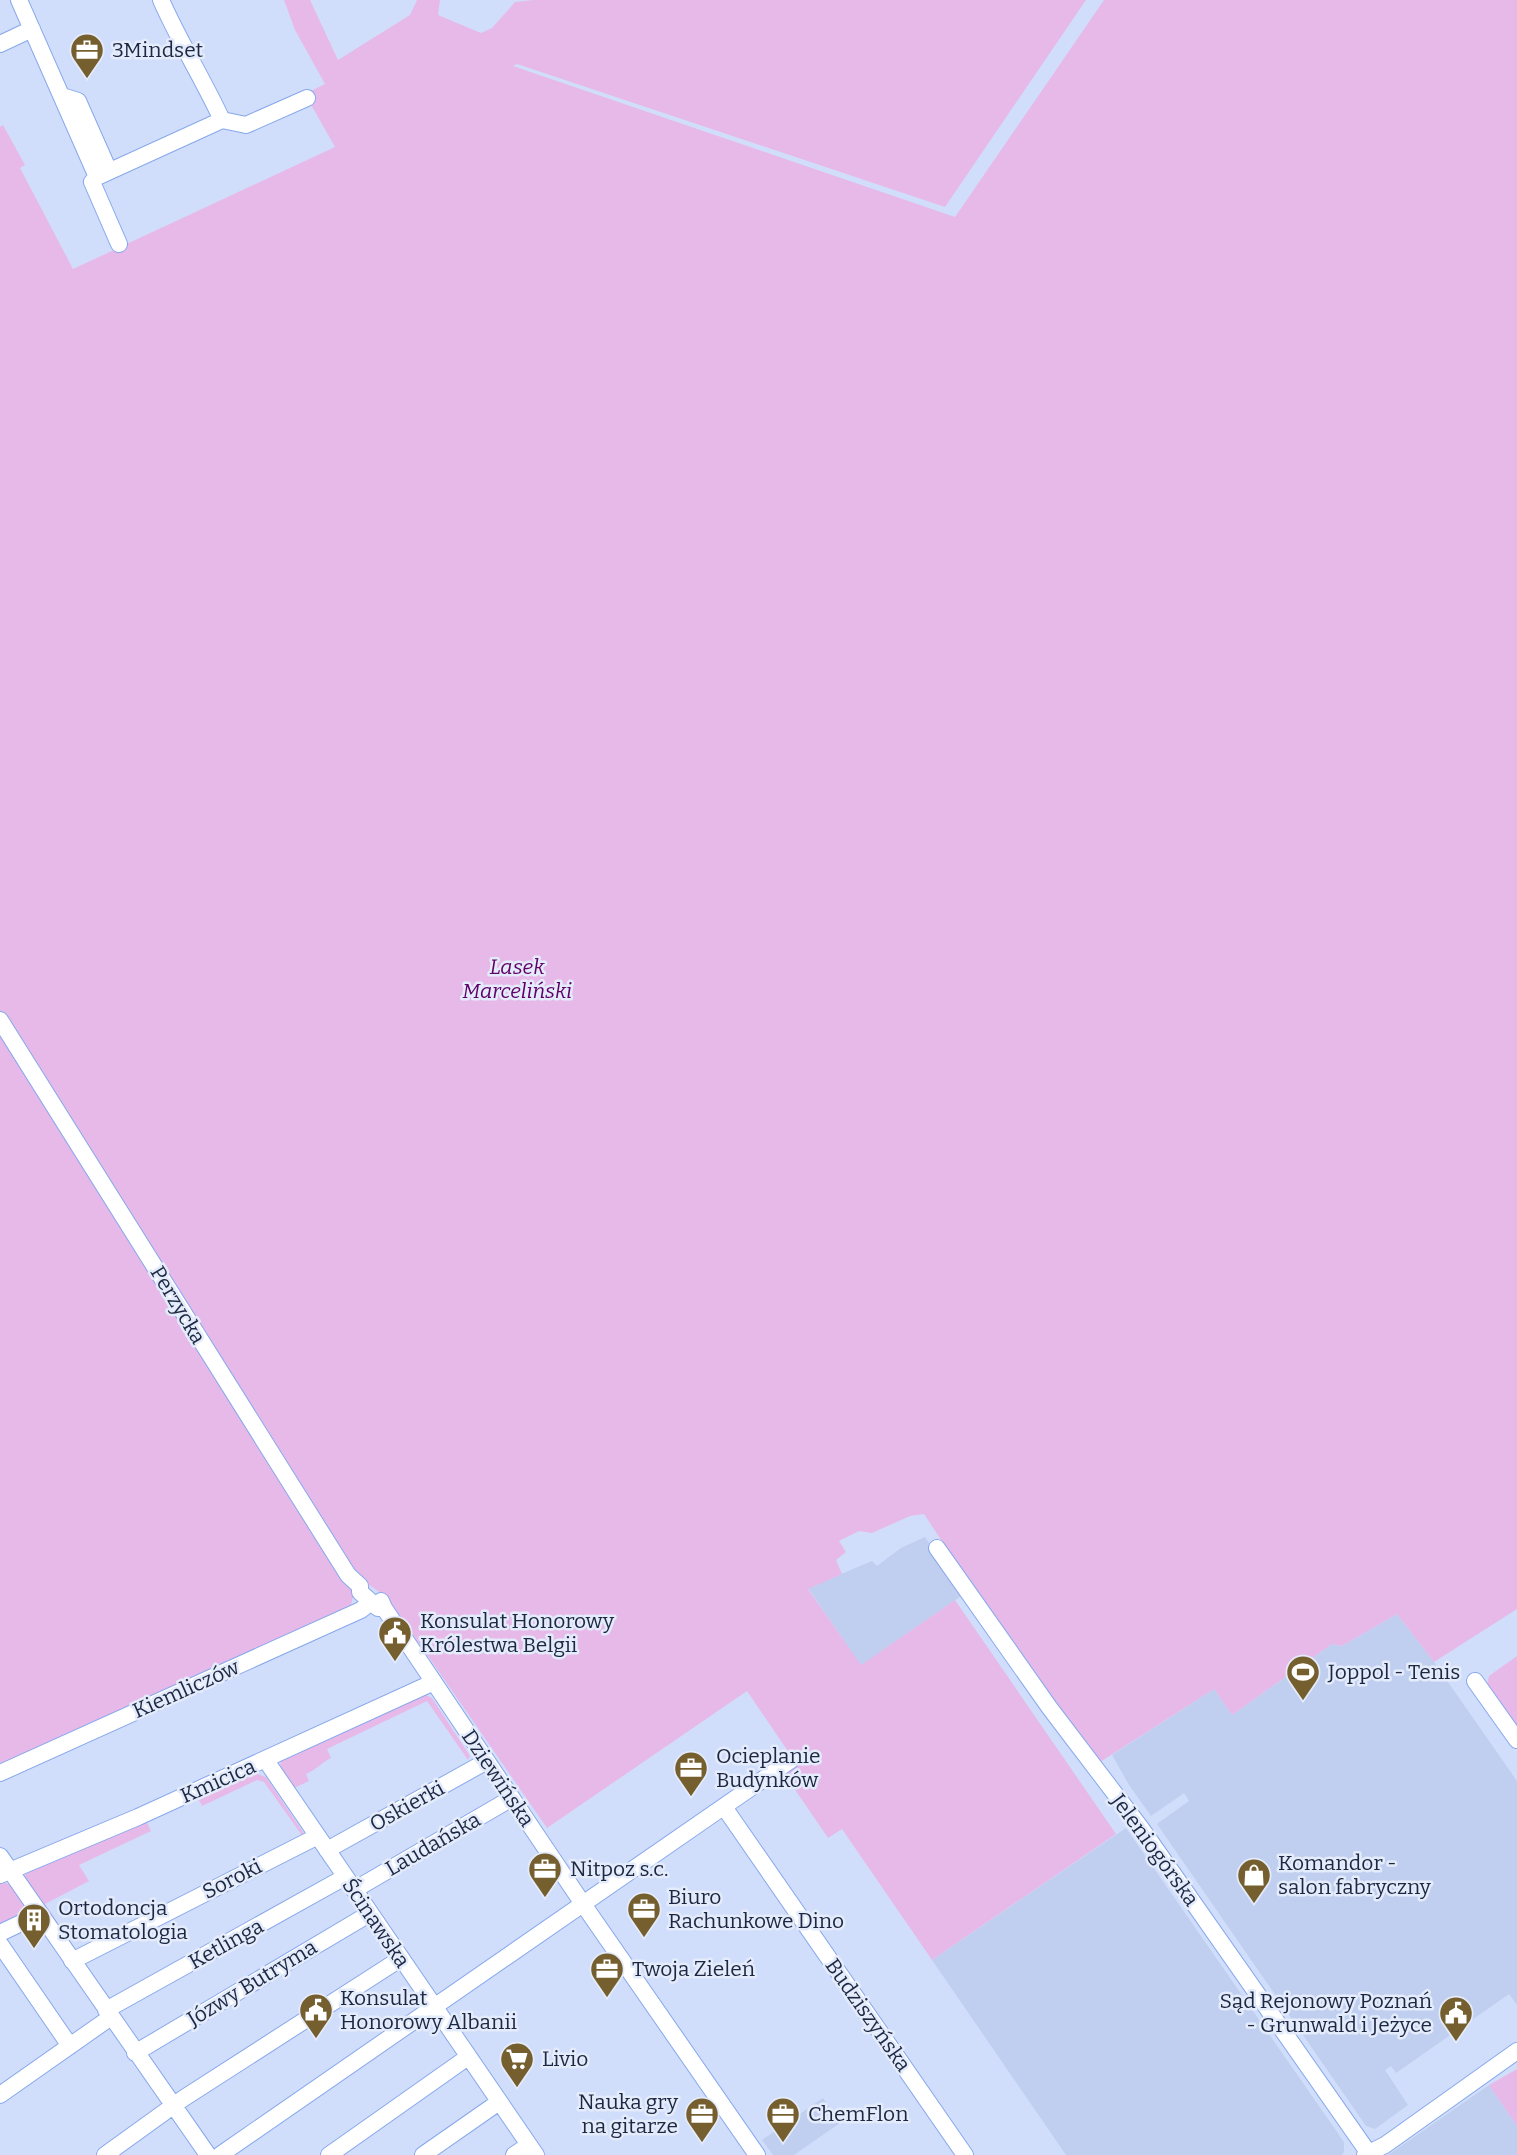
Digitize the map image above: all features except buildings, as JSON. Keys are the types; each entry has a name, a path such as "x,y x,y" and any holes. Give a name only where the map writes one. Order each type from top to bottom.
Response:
{"street":[{"path":"19,0 62,96 103,174"},
{"path":"161,0 184,50 198,69 222,120"},
{"path":"0,44 32,29"},
{"path":"119,244 92,183 103,174 222,120 246,125 307,98"},
{"name":"Perzycka","path":"0,1020 348,1575 359,1586"},
{"name":"Jeleniogórska","path":"937,1548 1057,1718 1142,1828 1368,2154"},
{"name":"Dziewińska","path":"359,1586 360,1592 377,1605 434,1682 583,1904 757,2155"},
{"name":"Kiemliczów","path":"0,1773 377,1605"},
{"path":"1475,1681 1517,1740"},
{"name":"Kmicica","path":"5,1873 138,1817 434,1682"},
{"name":"Ścinawska","path":"265,1759 533,2150"},
{"path":"220,2155 791,1760"},
{"name":"Oskierki","path":"327,1850 487,1761"},
{"name":"Laudańska","path":"349,1884 512,1798"},
{"name":"Budziszyńska","path":"724,1807 965,2155"},
{"name":"Soroki","path":"72,1961 318,1836"},
{"path":"0,1856 5,1873 40,1914 208,2155"},
{"name":"Ketlinga","path":"1,2093 70,2046 108,2014 349,1884"},
{"path":"0,1933 40,1914"},
{"name":"Józwy Butryma","path":"135,2053 369,1914"},
{"path":"0,1944 70,2046"},
{"path":"105,2155 173,2106 400,1959"},
{"path":"1368,2154 1385,2145 1517,2052"},
{"path":"329,2155 468,2057"},
{"path":"423,2155 499,2102"},
{"path":"514,2155 533,2150"}],"shaded area":[{"path":"925,1537 936,1553 936,1561 964,1594 861,1666 808,1588 872,1561 877,1566 901,1548"},
{"path":"1397,1614 1517,1781 1517,2005 1509,1994 1396,2073 1391,2066 1385,2070 1408,2105 1375,2129 1366,2126 1157,1824 1189,1801 1184,1793 1151,1816 1112,1755 1214,1689 1232,1715 1332,1644 1342,1646"},
{"path":"1126,1828 1344,2142 1342,2155 1066,2155 932,1960"},
{"path":"1489,2085 1517,2126 1517,2155 1388,2155"},
{"path":"823,2098 840,2123 794,2155 773,2155 762,2140"}],"green space":[{"name":"Lasek Marceliński","path":"284,0 310,0 338,60 410,15 417,0 440,0 438,15 481,33 492,28 515,2 533,0 1086,0 945,207 517,64 513,66 955,217 1104,0 1517,0 1517,1609 1434,1662 1397,1614 1342,1646 1332,1644 1232,1715 1214,1689 1097,1764 924,1514 910,1516 872,1533 859,1531 839,1541 846,1552 836,1560 842,1574 808,1589 861,1665 955,1600 1116,1834 932,1960 842,1829 828,1838 785,1775 798,1766 747,1691 547,1828 387,1597 369,1585 354,1593 351,1605 0,1764 0,127 3,125 25,165 20,168 73,269 335,147 305,94 325,84 295,30"},
{"path":"1517,1656 1517,1727 1487,1684 1489,1676"},
{"path":"424,1694 432,1698 470,1756 468,1760 427,1701 327,1749 331,1758 306,1774 309,1781 294,1788 280,1768 281,1757"},
{"path":"252,1771 266,1777 305,1835 300,1837 301,1834 264,1782 257,1780 202,1806 197,1797"},
{"path":"145,1818 151,1831 79,1865 89,1881 45,1904 66,1935 63,1937 24,1879 27,1871"},
{"path":"0,1880 12,1886 26,1907 24,1914 0,1928"},
{"path":"1517,2069 1517,2126 1489,2085"}],"place":[{"name":"3Mindset","path":"87,80"},
{"name":"Konsulat Honorowy Królestwa Belgii","path":"395,1663"},
{"name":"Joppol - Tenis","path":"1303,1702"},
{"name":"Ocieplanie Budynków","path":"691,1798"},
{"name":"Nitpoz s.c.","path":"545,1899"},
{"name":"Komandor - salon fabryczny","path":"1254,1905"},
{"name":"Biuro Rachunkowe Dino","path":"644,1939"},
{"name":"Ortodoncja Stomatologia","path":"34,1950"},
{"name":"Twoja Zieleń","path":"607,1999"},
{"name":"Konsulat Honorowy Albanii","path":"316,2040"},
{"name":"Sąd Rejonowy Poznań - Grunwald i Jeżyce","path":"1456,2043"},
{"name":"Livio","path":"517,2089"},
{"name":"Nauka gry na gitarze","path":"702,2144"},
{"name":"ChemFlon","path":"783,2144"}]}
